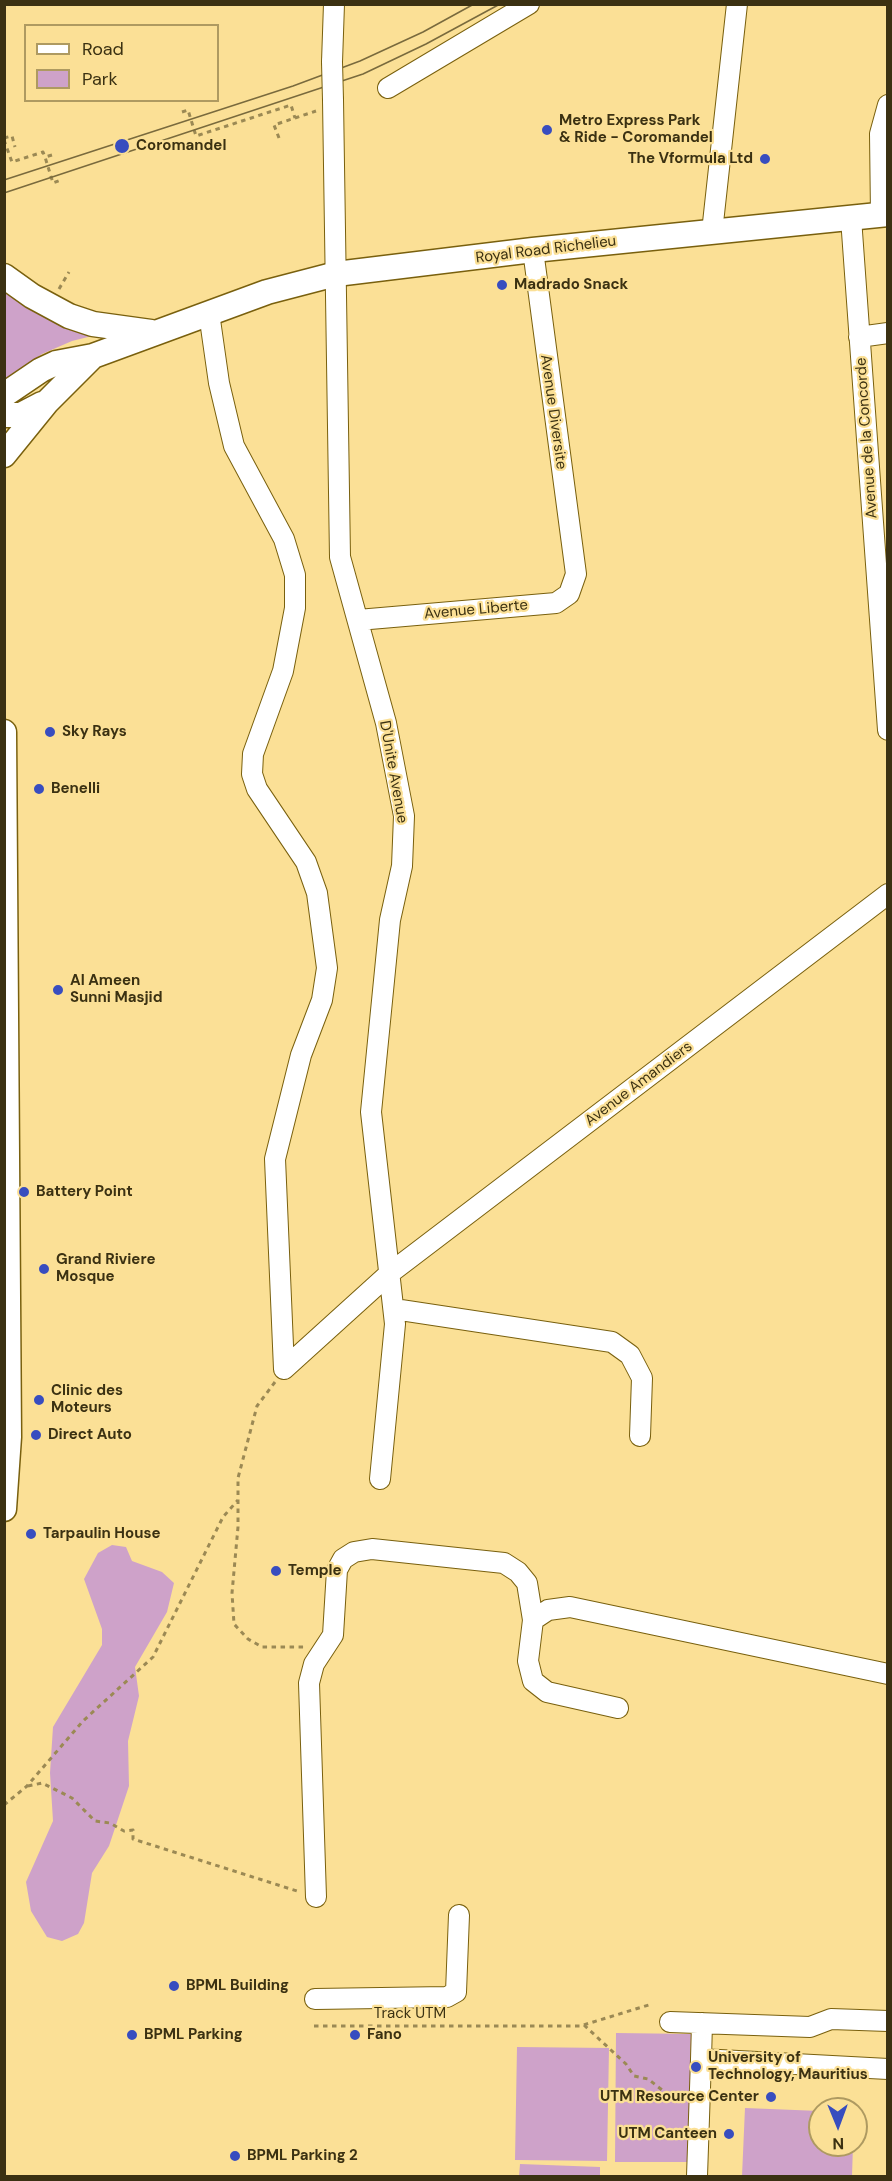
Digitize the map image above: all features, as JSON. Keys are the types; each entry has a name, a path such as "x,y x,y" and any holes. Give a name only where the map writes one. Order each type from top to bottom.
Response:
{"main road":[{"name":"Royal Road Richelieu","path":"93,356 267,292 336,274 533,250 884,215"},
{"path":"4,276 32,296 69,316 93,324 157,332"},
{"path":"4,395 41,370 56,363 93,356"},
{"path":"4,455 47,402 93,356"},
{"path":"4,416 21,415 47,402"},
{"path":"4,732 9,1437 4,1509"}],"street":[{"name":"D'Unite Avenue","path":"334,4 332,62 339,557 386,723 404,816 402,866 390,920 371,1112 394,1309 380,1479"},
{"path":"388,88 529,4"},
{"path":"712,232 737,4"},
{"path":"884,215 880,134 888,105"},
{"name":"Avenue de la Concorde","path":"851,218 888,730"},
{"name":"Avenue Diversite","path":"533,250 576,574"},
{"path":"209,313 219,383 234,446 284,539 295,575 295,609 283,671 253,754 252,774 257,789 306,862 317,893 327,968 322,1000 301,1055 275,1159 284,1369"},
{"path":"859,337 888,333"},
{"name":"Avenue Liberte","path":"358,620 556,603 569,594 576,574"},
{"name":"Avenue Amandiers","path":"284,1369 390,1273 888,894"},
{"path":"394,1309 612,1342 630,1355 642,1378 640,1436"},
{"path":"316,1897 309,1683 314,1664 327,1648 333,1635 337,1570 343,1559 354,1552 372,1549 504,1563 518,1572 526,1583 533,1620 528,1661 533,1681 548,1692 618,1708"},
{"path":"533,1620 548,1610 570,1607 888,1674"},
{"path":"315,1999 447,1997 456,1992 459,1915"},
{"path":"670,2022 810,2027 831,2019 888,2020"},
{"path":"698,2176 702,2023"},
{"path":"701,2059 888,2069"}],"path":[{"path":"191,138 291,105 295,118"},
{"path":"182,112 188,110 196,136"},
{"path":"279,138 274,125 305,114"},
{"path":"15,147 12,136 4,139 12,162 43,152 53,183 61,180"},
{"path":"17,153 20,159"},
{"path":"45,157 52,155"},
{"path":"56,296 69,272"},
{"path":"284,1369 257,1406 238,1478 238,1527 232,1593 234,1624 248,1640 262,1647 327,1648"},
{"path":"4,1805 27,1786 83,1721 153,1657 223,1517 238,1500"},
{"path":"27,1786 42,1783 72,1798 95,1821 110,1823 124,1831 133,1830 133,1839 316,1897"},
{"name":"Track UTM","path":"314,2026 584,2025 652,2004"},
{"path":"584,2025 626,2064 634,2076 648,2079 666,2093 700,2100"}],"green space":[{"path":"4,283 100,334 72,341 42,354 20,369 5,385"},
{"path":"112,1545 126,1547 132,1561 162,1572 174,1583 167,1612 135,1667 139,1696 128,1741 129,1786 109,1846 92,1873 84,1923 78,1934 62,1941 47,1937 31,1911 26,1882 53,1821 50,1773 53,1727 102,1645 102,1629 84,1579 98,1553"},
{"path":"616,2033 691,2034 689,2162 615,2162"},
{"path":"517,2047 609,2048 607,2161 515,2160"},
{"path":"745,2108 808,2111 808,2157 853,2157 852,2176 742,2176"},
{"path":"520,2164 600,2167 600,2176 519,2176"}],"tram line":[{"path":"4,180 293,86 360,61 423,32 474,4"},
{"path":"4,193 363,74 426,44 500,4"}],"place":[{"name":"Metro Express Park & Ride - Coromandel","path":"547,130"},
{"name":"Coromandel","path":"122,146"},
{"name":"The Vformula Ltd","path":"765,159"},
{"name":"Madrado Snack","path":"502,285"},
{"name":"Sky Rays","path":"50,732"},
{"name":"Benelli","path":"39,789"},
{"name":"Al Ameen Sunni Masjid","path":"58,990"},
{"name":"Battery Point","path":"24,1192"},
{"name":"Grand Riviere Mosque","path":"44,1269"},
{"name":"Clinic des Moteurs","path":"39,1400"},
{"name":"Direct Auto","path":"36,1435"},
{"name":"Tarpaulin House","path":"31,1534"},
{"name":"Temple","path":"276,1571"},
{"name":"BPML Building","path":"174,1986"},
{"name":"BPML Parking","path":"132,2035"},
{"name":"Fano","path":"355,2035"},
{"name":"University of Technology, Mauritius","path":"696,2067"},
{"name":"UTM Resource Center","path":"771,2097"},
{"name":"UTM Canteen","path":"729,2134"},
{"name":"BPML Parking 2","path":"235,2156"}]}
